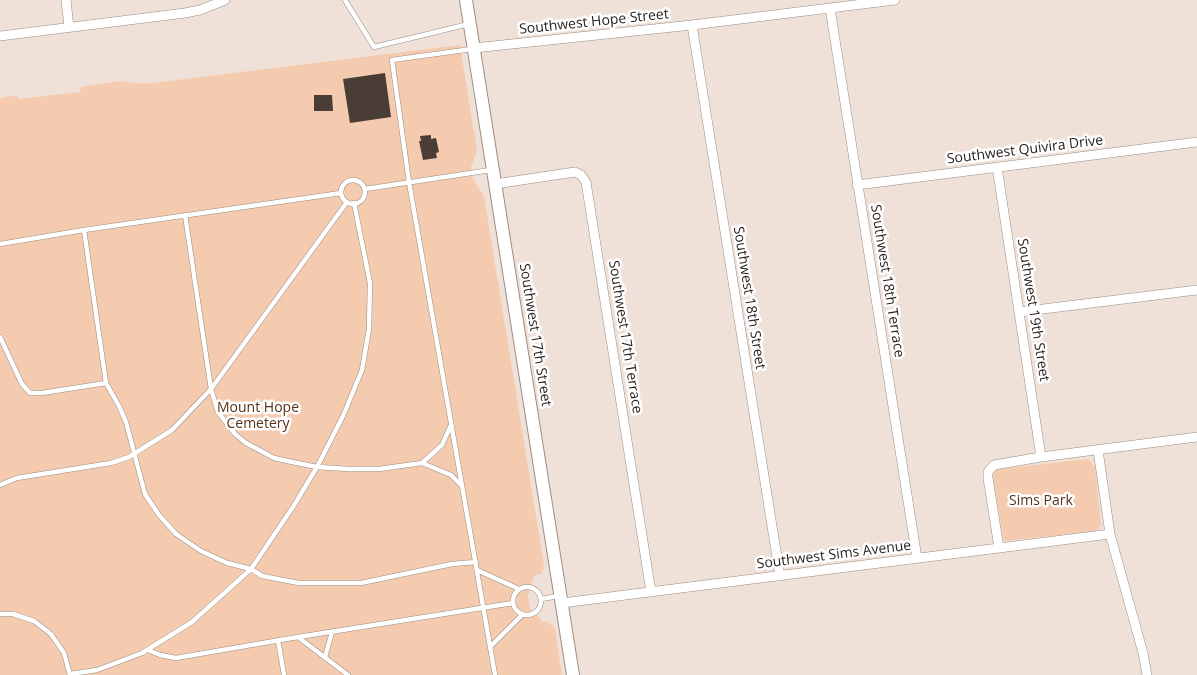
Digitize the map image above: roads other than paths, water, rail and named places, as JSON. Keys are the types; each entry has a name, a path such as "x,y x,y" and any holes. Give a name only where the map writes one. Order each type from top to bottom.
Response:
{"main road":[{"name":"Southwest 17th Street","path":"466,0 574,675"}],"street":[{"path":"66,0 69,27"},
{"path":"0,36 185,13 226,0"},
{"name":"Southwest Hope Street","path":"474,48 692,25 895,0"},
{"name":"Southwest 18th Terrace","path":"830,8 917,558"},
{"name":"Southwest 18th Street","path":"692,25 780,576"},
{"name":"Southwest Quivira Drive","path":"857,185 1197,142"},
{"name":"Southwest 19th Street","path":"997,167 1041,457"},
{"name":"Southwest 17th Terrace","path":"495,184 575,172 581,175 586,182 651,592"},
{"path":"1019,312 1197,290"},
{"path":"999,548 988,472 994,464 1197,437"},
{"path":"1098,450 1110,534 1143,652 1147,675"},
{"name":"Southwest Sims Avenue","path":"561,600 651,592 1110,534"}],"lane":[{"path":"345,0 374,47 470,24"},
{"path":"474,48 392,60 409,182 495,675"},
{"path":"365,188 493,169"},
{"path":"352,180 360,182 365,188 364,197 354,204 347,202 341,193 343,185 352,180"},
{"path":"0,244 341,193"},
{"path":"0,485 17,478 112,463 134,454 172,430 211,389 347,202"},
{"path":"0,614 13,614 34,621 51,634 64,653 70,674 96,670 148,650 192,622 251,569 293,507 317,467 343,416 362,370 369,329 370,283 354,204"},
{"path":"185,215 211,389 218,412 235,434 246,443 274,458 317,467 378,469 422,463 451,475 463,487"},
{"path":"84,230 106,383 120,406 126,422 145,494 159,515 176,534 201,551 227,563 251,569 262,576 298,583 361,583 452,564 476,562"},
{"path":"0,337 22,384 30,393 42,393 106,383"},
{"path":"422,463 442,445 452,424"},
{"path":"477,570 519,589 533,588 541,599 536,611 532,614 523,614 516,609 513,603 514,596 519,589"},
{"path":"541,599 561,600"},
{"path":"148,650 160,655 176,658 513,603"},
{"path":"490,647 523,614"},
{"path":"325,658 332,632"},
{"path":"298,637 348,675"},
{"path":"278,640 284,675"}],"park label":[{"name":"Mount Hope Cemetery","path":"258,416"},
{"name":"Sims Park","path":"1041,501"}]}
